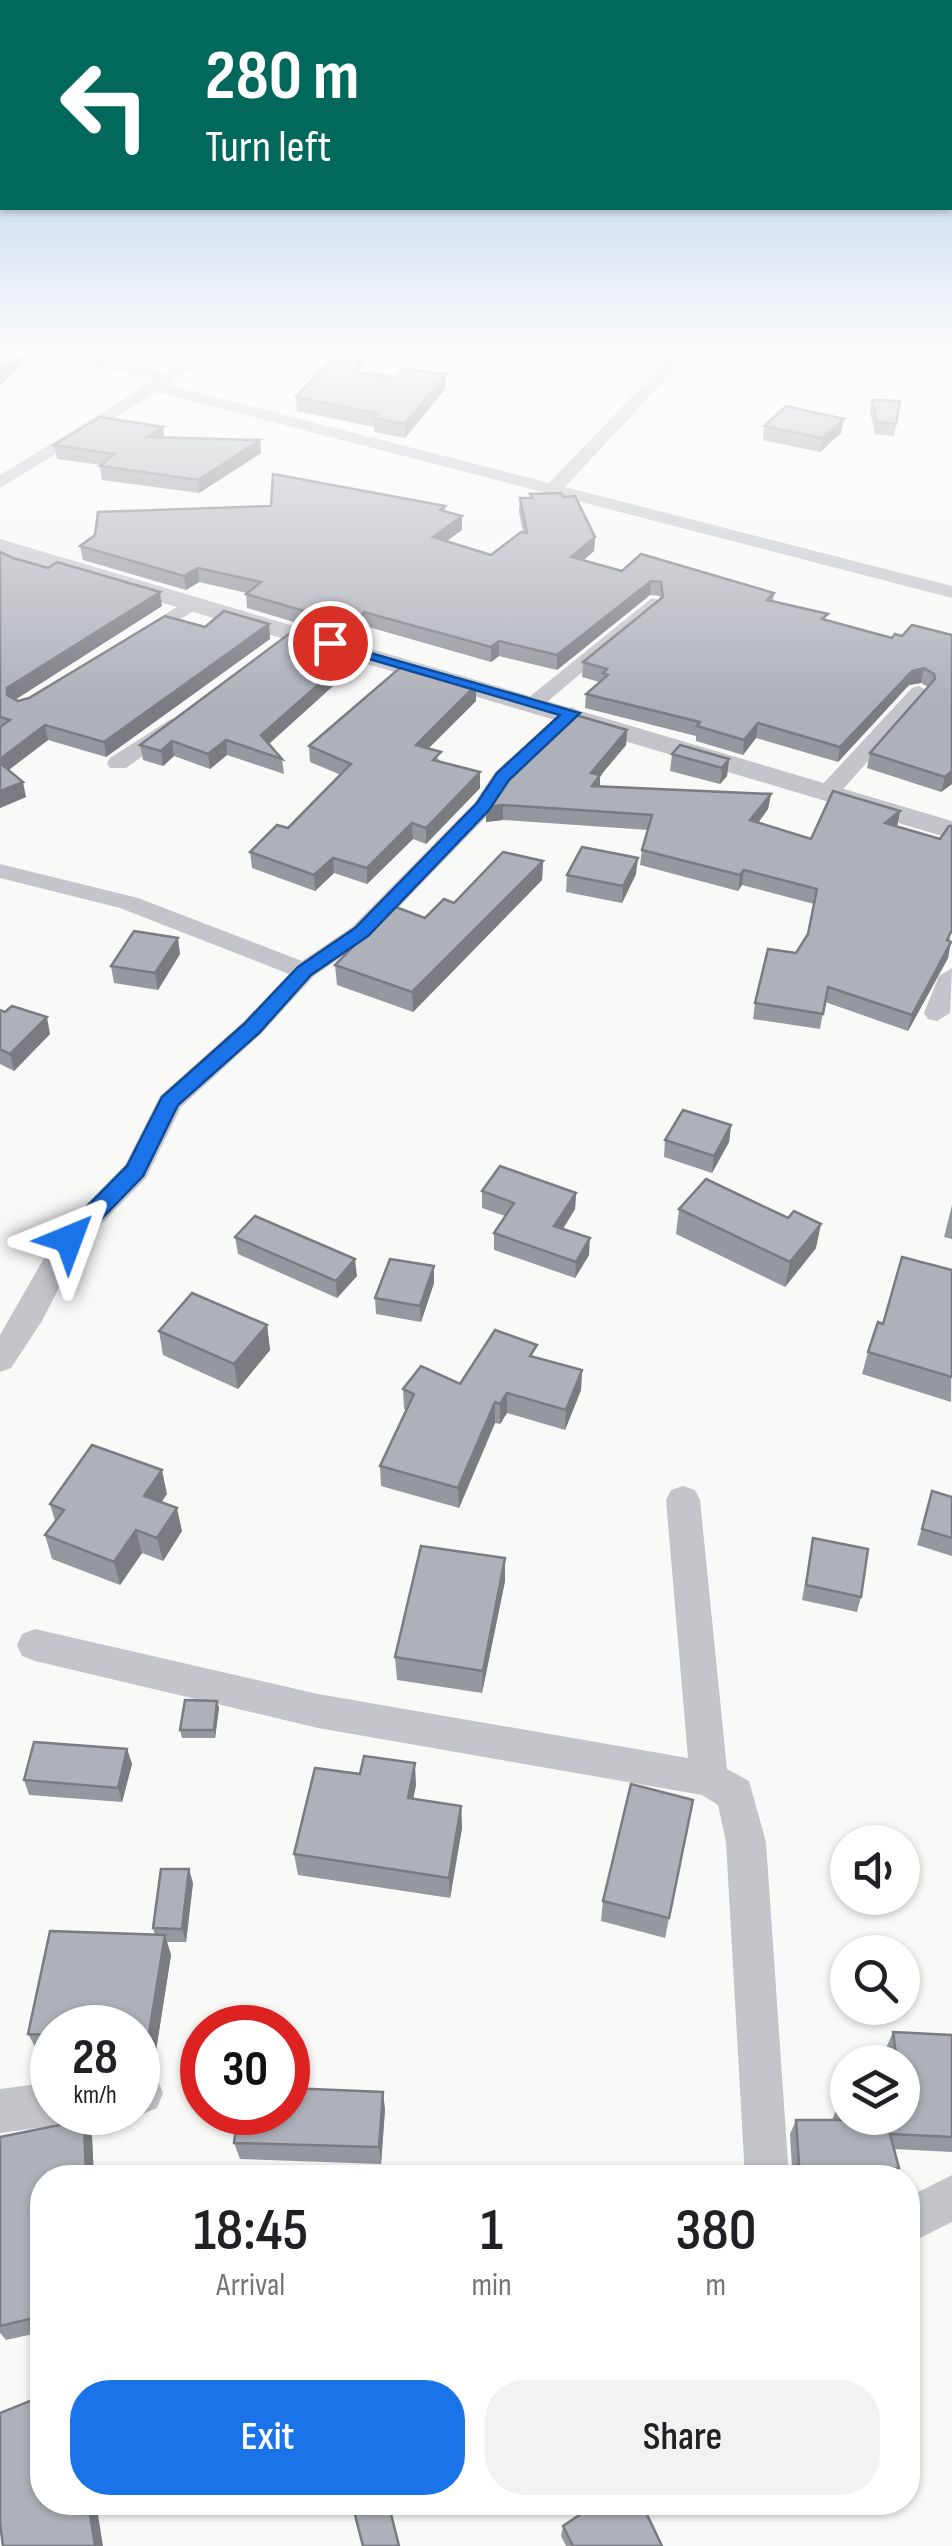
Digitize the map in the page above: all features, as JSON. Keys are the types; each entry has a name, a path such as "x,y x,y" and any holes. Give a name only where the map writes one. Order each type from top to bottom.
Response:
{"street":[{"path":"0,484 25,468"},
{"path":"473,468 952,592"},
{"path":"554,490 575,468"},
{"path":"0,546 190,605 572,713 952,830"},
{"path":"535,702 652,604"},
{"path":"122,645 190,605"},
{"path":"266,653 293,632"},
{"path":"828,792 919,692"},
{"path":"0,1360 31,1313 69,1239 136,1170 170,1102 252,1028 304,971 361,932 483,806 503,776 572,713"},
{"path":"118,764 181,718"},
{"path":"0,871 129,903 304,971"},
{"path":"938,1014 952,976"},
{"path":"683,1500 709,1778"},
{"path":"35,1645 318,1711 709,1778 736,1794 746,1842 765,2165"},
{"path":"0,2111 30,2107"},
{"path":"920,2215 952,2196"}],"building":[{"path":"113,468 217,468 198,480"},
{"path":"273,474 445,506 440,510 462,516 433,537 491,555 521,532 527,533 520,498 532,498 530,494 575,496 595,537 571,557 622,571 641,554 774,593 767,600 828,614 822,619 892,638 895,634 902,636 912,625 952,635 952,771 945,777 870,753 935,679 924,668 912,671 840,747 758,723 744,740 697,726 700,722 586,694 608,675 603,673 607,669 583,662 663,597 661,582 651,581 557,655 499,641 491,647 364,612 349,624 246,594 261,582 198,568 184,576 80,546 95,535 98,512 271,506"},
{"path":"0,552 48,568 57,562 160,592 7,688 7,695 18,701 165,616 205,627 224,611 269,624 104,742 45,725 0,759 0,727 10,720 0,717"},
{"path":"293,631 328,642 314,654 344,662 261,735 282,759 226,740 208,754 172,741 161,751 140,745"},
{"path":"402,666 476,685 416,745 441,752 433,760 480,772 426,828 412,823 367,868 333,858 314,875 250,852 277,825 288,828 351,764 309,746"},
{"path":"572,714 627,730 591,773 600,775 592,786 771,794 750,820 811,839 833,791 900,811 885,823 940,839 952,826 952,930 947,940 951,942 912,1015 828,987 823,1014 755,1003 768,949 796,953 808,934 817,889 744,870 740,875 642,850 652,815 486,807 514,768"},
{"path":"680,745 729,759 722,768 672,754"},
{"path":"0,763 23,782 0,791"},
{"path":"582,847 638,858 623,886 567,875"},
{"path":"503,852 543,861 412,992 335,965 393,906 425,918 444,899 454,903"},
{"path":"134,931 178,938 155,973 111,966"},
{"path":"12,1006 47,1017 10,1054 0,1049 0,1010 5,1012"},
{"path":"683,1110 731,1125 714,1156 665,1140"},
{"path":"500,1166 576,1193 554,1226 590,1238 576,1262 494,1233 514,1203 482,1191"},
{"path":"706,1179 788,1218 794,1211 821,1224 790,1262 679,1209"},
{"path":"255,1216 355,1259 336,1281 235,1237"},
{"path":"902,1257 952,1270 952,1377 868,1352 878,1322 883,1324"},
{"path":"390,1259 434,1266 420,1306 375,1298"},
{"path":"192,1293 267,1325 234,1364 159,1331"},
{"path":"495,1330 537,1345 530,1356 582,1370 566,1410 507,1393 500,1404 495,1402 458,1488 380,1466 414,1394 403,1389 421,1366 460,1384"},
{"path":"92,1445 162,1470 144,1496 177,1508 157,1538 136,1530 114,1562 45,1535 64,1510 50,1504"},
{"path":"932,1491 952,1497 952,1538 922,1529"},
{"path":"813,1538 868,1549 861,1597 806,1585"},
{"path":"421,1546 505,1558 483,1671 395,1657"},
{"path":"185,1700 217,1701 214,1730 180,1730"},
{"path":"34,1742 127,1749 118,1788 24,1780"},
{"path":"364,1756 415,1763 408,1798 461,1806 449,1878 294,1854 315,1768 360,1774"},
{"path":"631,1784 693,1800 669,1918 603,1901"},
{"path":"161,1869 189,1869 182,1929 153,1928"},
{"path":"50,1931 165,1935 154,2005 34,2005"},
{"path":"893,2032 952,2035 952,2137 911,2135 920,2135 920,2045 895,2045"},
{"path":"310,2089 383,2092 379,2147 234,2143 235,2135 310,2135"},
{"path":"796,2120 830,2120 830,2135 890,2135 898,2165 797,2165"},
{"path":"30,2131 30,2135 85,2135 86,2165 30,2165 30,2319 0,2326 0,2137"},
{"path":"30,2401 30,2515 90,2515 95,2546 3,2546 0,2413"},
{"path":"355,2515 391,2515 399,2546 363,2546"},
{"path":"580,2515 647,2515 662,2546 573,2546 563,2526"}],"route":[{"path":"69,1239 136,1170 170,1102 252,1028 304,971 361,932 415,880 483,806 503,776 572,713 330,643"}]}
